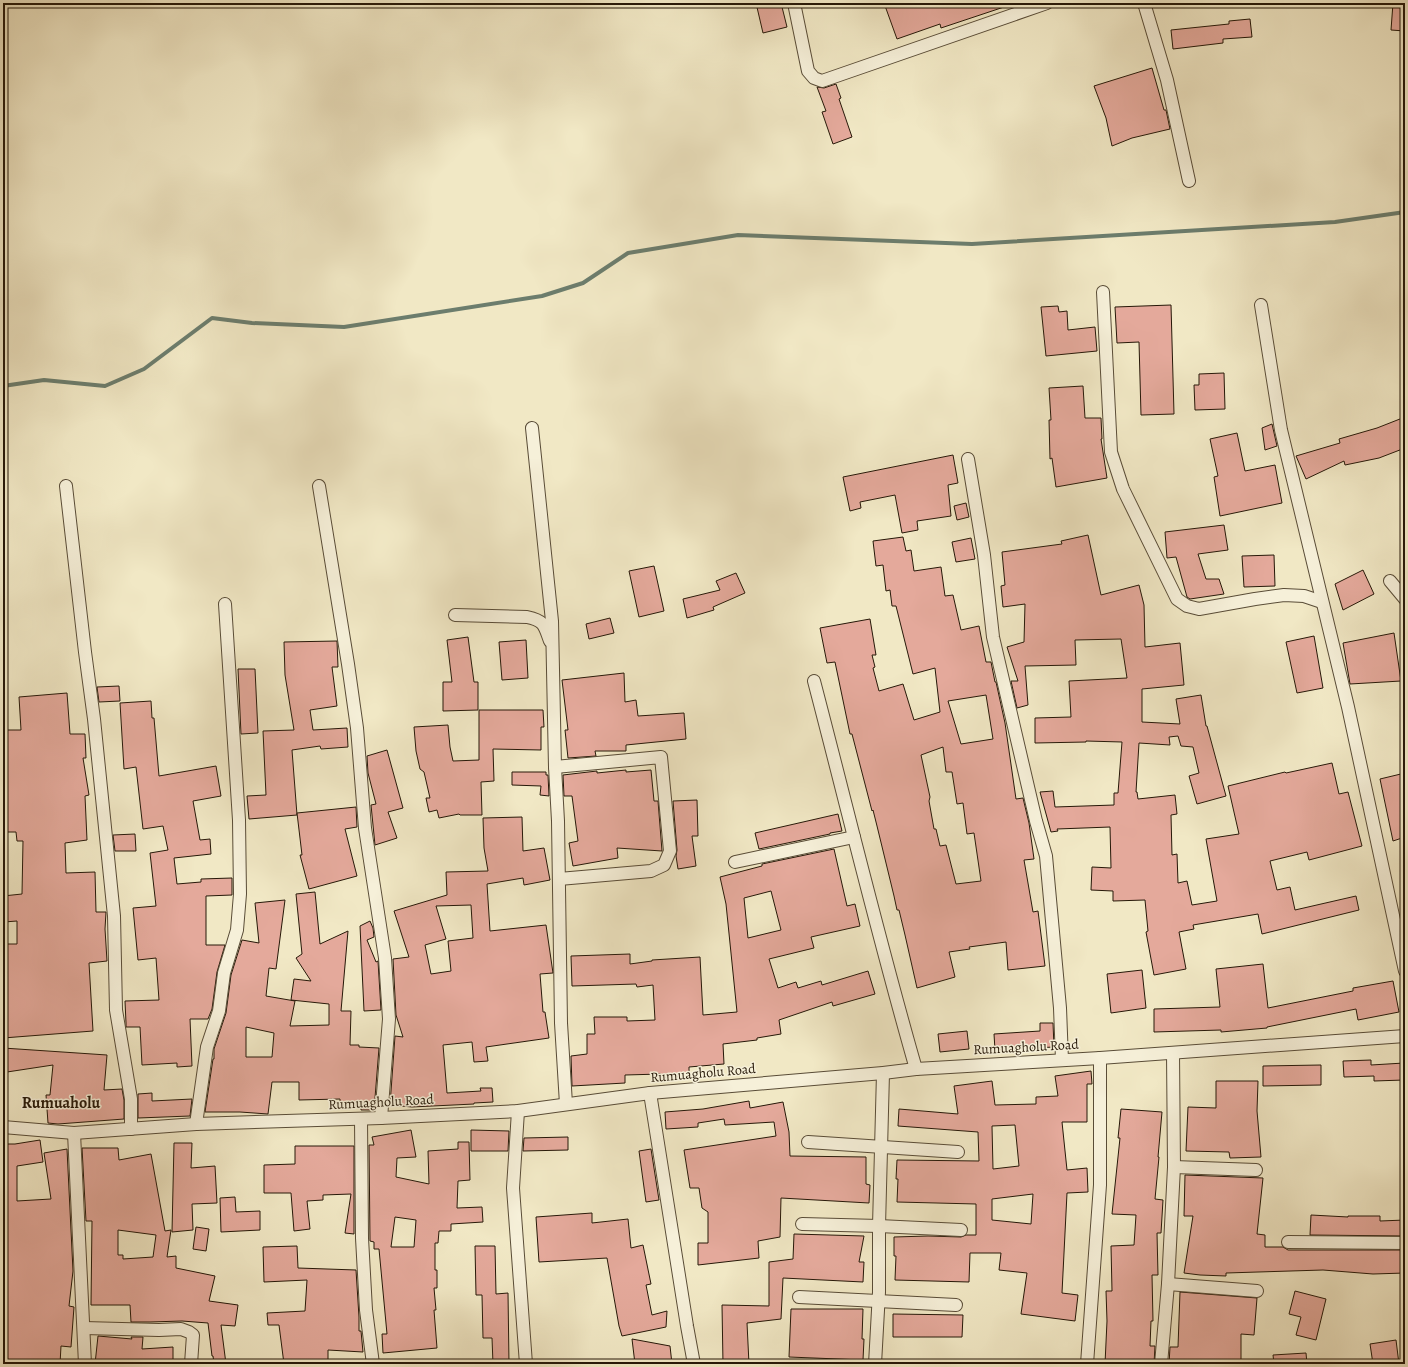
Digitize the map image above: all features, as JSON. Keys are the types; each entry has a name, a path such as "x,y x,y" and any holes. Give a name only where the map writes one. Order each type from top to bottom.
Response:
{"street":[{"path":"794,3 808,72 814,78 822,81 1047,3"},
{"path":"1144,3 1167,80 1189,181"},
{"path":"1103,292 1111,452 1123,489 1177,600 1187,606 1199,609 1284,595 1304,596 1322,602"},
{"path":"1262,305 1281,430 1348,707 1405,971"},
{"path":"532,428 552,622 559,879 561,1023 566,1104"},
{"path":"968,459 984,555 993,637 1036,821 1046,856 1060,1008 1062,1060"},
{"path":"66,486 94,719 114,916 116,1010 131,1100 131,1129"},
{"path":"319,486 357,728 365,828 385,958 389,1019 380,1118"},
{"path":"1390,581 1405,599"},
{"path":"196,1124 207,1046 219,1011 224,973 237,930 240,894 239,820 225,604"},
{"path":"454,615 527,617 538,620 543,623 553,648"},
{"path":"814,681 896,1000 916,1069"},
{"path":"555,767 661,757 670,851 664,865 651,871 559,879"},
{"path":"735,862 854,837"},
{"name":"Rumuagholu Road","path":"3,1127 74,1133 196,1124 361,1119 518,1111 650,1093 916,1069 1100,1058 1405,1036"},
{"path":"1161,1364 1168,1284 1174,1167 1173,1053"},
{"path":"1087,1364 1100,1185 1100,1058"},
{"path":"875,1364 879,1301 879,1226 883,1073"},
{"path":"650,1093 694,1364"},
{"path":"518,1111 513,1188 526,1364"},
{"path":"361,1119 362,1238 366,1310 373,1364"},
{"path":"74,1133 85,1364"},
{"path":"808,1142 958,1152"},
{"path":"1174,1167 1256,1170"},
{"path":"802,1224 961,1230"},
{"path":"1288,1242 1405,1243"},
{"path":"1168,1284 1257,1291"},
{"path":"799,1297 956,1305"},
{"path":"84,1328 159,1330 181,1329 193,1335 191,1364"}],"building":[{"path":"756,3 781,3 787,27 763,33"},
{"path":"884,3 932,3 933,6 943,3 1010,3 1010,5 941,28 940,24 897,39"},
{"path":"1393,3 1405,3 1405,31 1391,30"},
{"path":"1250,19 1252,37 1223,39 1223,43 1173,49 1171,30 1229,24 1229,21"},
{"path":"1152,68 1164,110 1166,110 1170,129 1132,138 1112,146 1106,118 1094,86"},
{"path":"836,84 841,98 839,99 852,137 833,144 822,112 826,111 817,87 824,88"},
{"path":"1171,305 1174,414 1141,415 1139,342 1117,343 1115,307"},
{"path":"1058,306 1059,312 1067,311 1068,330 1095,327 1097,351 1046,356 1041,307"},
{"path":"1224,373 1225,409 1195,410 1194,385 1199,385 1199,374"},
{"path":"1083,386 1085,418 1101,418 1101,439 1107,478 1056,487 1052,458 1050,459 1049,420 1051,420 1049,388"},
{"path":"1405,417 1405,448 1379,458 1345,465 1344,461 1306,479 1296,456 1340,443 1339,439 1377,428"},
{"path":"1272,424 1277,446 1265,450 1262,428"},
{"path":"1237,433 1245,471 1275,465 1282,503 1220,516 1214,477 1218,476 1210,439"},
{"path":"953,455 958,483 948,485 951,516 917,521 918,530 902,533 895,495 860,502 861,508 850,511 843,477"},
{"path":"966,503 969,517 957,520 954,506"},
{"path":"1224,525 1228,550 1198,554 1206,579 1219,579 1224,594 1190,599 1187,597 1176,557 1167,558 1165,532"},
{"path":"1088,535 1101,595 1139,585 1144,605 1145,647 1180,643 1184,685 1142,689 1142,722 1180,724 1176,699 1201,695 1206,726 1226,796 1197,804 1189,776 1199,773 1193,747 1181,746 1178,736 1169,737 1170,745 1139,743 1136,792 1138,799 1175,795 1177,814 1171,815 1172,855 1177,854 1178,883 1187,881 1192,905 1217,901 1206,839 1239,834 1228,786 1285,772 1332,763 1339,794 1348,792 1362,846 1309,860 1307,852 1270,861 1277,890 1290,887 1295,910 1356,896 1359,910 1262,934 1258,914 1193,925 1194,929 1179,932 1186,969 1154,975 1146,932 1148,931 1145,900 1113,901 1113,891 1091,890 1092,867 1111,868 1110,827 1057,829 1058,831 1051,832 1040,792 1053,791 1055,807 1114,805 1114,793 1118,793 1122,742 1086,741 1035,743 1035,718 1071,717 1069,681 1127,678 1121,639 1075,640 1076,665 1025,666 1028,705 1017,708 1011,681 1018,681 1007,647 1024,642 1025,604 1003,607 1001,586 1005,585 1002,552 1062,544 1061,541"},
{"path":"903,537 906,551 911,550 914,571 941,567 945,596 953,595 961,630 979,626 986,662 991,662 1005,723 1016,799 1023,798 1029,823 1034,859 1024,860 1033,912 1038,911 1045,966 1008,970 1006,942 969,947 970,949 949,952 955,977 917,988 899,910 897,910 873,810 872,811 852,734 850,734 835,662 827,663 820,628 870,619 876,655 872,655 875,667 873,668 879,691 903,684 914,720 940,712 935,668 913,674 896,606 892,606 890,590 886,591 883,565 876,566 873,541","holes":["986,695 993,739 961,744 948,701","943,747 946,772 952,772 957,804 963,803 967,834 974,833 981,881 956,884 946,845 940,846 936,829 934,829 929,801 930,797 921,755"]},
{"path":"971,538 975,559 956,562 952,542"},
{"path":"1274,555 1275,586 1244,587 1242,556"},
{"path":"654,566 664,611 639,617 629,571"},
{"path":"1363,570 1374,594 1343,610 1335,584"},
{"path":"736,573 745,593 713,607 714,610 687,618 683,599 720,590 716,581"},
{"path":"610,618 614,633 589,639 586,624"},
{"path":"1394,633 1401,681 1350,684 1343,643"},
{"path":"1314,636 1323,688 1297,693 1286,642"},
{"path":"468,637 474,682 478,682 478,710 443,711 443,682 452,682 447,640"},
{"path":"526,640 528,678 502,680 499,642"},
{"path":"337,641 338,667 332,667 337,706 310,710 313,730 347,728 348,747 321,749 320,746 292,750 297,815 249,819 247,796 266,795 263,731 294,730 285,675 284,642"},
{"path":"238,669 255,669 258,733 241,734"},
{"path":"624,673 625,702 636,700 638,716 684,713 686,739 626,745 626,751 595,751 596,756 568,758 565,730 568,730 562,680"},
{"path":"119,686 120,701 99,702 97,687"},
{"path":"67,693 70,734 85,734 86,758 83,758 89,795 85,796 87,840 65,843 66,873 95,872 96,912 106,912 105,929 107,961 89,963 93,1031 3,1038 3,1018 5,1018 5,944 17,944 17,921 4,922 3,896 22,894 23,841 17,841 16,832 3,832 3,730 21,730 19,697"},
{"path":"151,701 159,776 216,766 221,796 193,801 200,840 210,839 211,854 174,858 177,884 201,882 201,879 232,878 232,895 206,896 206,945 225,945 217,972 212,1009 208,1019 190,1019 192,1066 177,1067 177,1063 142,1065 140,1027 126,1027 125,1001 159,1000 156,958 138,960 133,908 156,906 150,853 168,850 163,826 143,829 136,767 124,769 120,703"},
{"path":"479,710 543,710 544,727 541,727 541,750 493,749 494,781 481,782 482,815 459,814 439,818 437,810 429,812 426,798 430,798 424,772 420,769 416,751 414,727 448,725 453,761 479,760"},
{"path":"387,750 403,808 388,812 397,838 375,845 371,805 376,804 368,773 367,756"},
{"path":"626,770 626,772 651,770 654,801 658,801 662,851 617,848 618,858 573,866 569,843 578,841 572,796 564,796 563,775 597,771 597,773"},
{"path":"512,772 546,772 546,775 548,775 549,796 540,795 541,786 512,785"},
{"path":"1405,773 1405,837 1393,841 1380,779"},
{"path":"697,800 698,836 692,836 696,866 678,869 673,801"},
{"path":"356,807 357,827 345,829 357,876 309,889 300,855 302,855 297,813"},
{"path":"838,814 842,831 759,849 755,833"},
{"path":"522,817 523,851 544,848 550,880 524,885 523,878 487,884 490,931 546,925 553,973 540,974 543,1012 545,1012 549,1038 486,1047 488,1061 474,1062 472,1042 443,1045 447,1093 481,1091 480,1088 492,1088 493,1102 412,1107 390,1105 395,1036 403,1037 396,1015 393,959 409,957 394,911 447,895 446,872 488,871 484,848 483,818","holes":["471,905 473,938 448,941 451,971 431,974 425,945 446,939 436,906"]},
{"path":"135,834 136,851 115,851 113,835"},
{"path":"834,849 847,906 855,904 860,926 811,937 814,948 769,959 778,988 796,982 798,988 821,981 822,985 868,971 875,994 833,1006 832,1002 779,1020 781,1034 757,1038 757,1040 723,1044 724,1064 689,1067 689,1076 661,1078 661,1074 625,1075 625,1083 572,1086 571,1056 587,1054 587,1034 595,1034 594,1017 627,1017 627,1021 655,1020 653,985 637,987 636,984 572,986 571,956 630,954 630,964 652,960 700,957 703,1015 737,1012 726,904 720,877 762,866 762,864","holes":["771,891 781,930 748,938 744,898"]},
{"path":"315,892 320,944 348,931 341,1011 351,1011 350,1045 379,1048 374,1110 361,1110 361,1106 340,1107 340,1099 299,1100 299,1082 272,1082 268,1114 205,1112 214,1059 214,1049 226,1013 231,975 242,940 259,943 255,903 285,900 276,969 269,968 266,996 295,1001 290,1026 329,1025 329,1004 291,1000 294,979 311,981 296,958 302,954 296,894","holes":["246,1027 274,1033 272,1057 246,1057"]},
{"path":"370,921 373,928 374,937 367,940 376,962 378,961 381,1010 364,1011 360,926"},
{"path":"1263,964 1268,1008 1353,991 1353,988 1393,981 1399,1012 1358,1020 1356,1009 1267,1028 1221,1032 1221,1030 1154,1032 1154,1009 1220,1007 1216,969"},
{"path":"1142,970 1146,1008 1111,1013 1107,974"},
{"path":"1040,1023 1053,1023 1054,1047 995,1050 994,1034 1040,1031"},
{"path":"967,1031 969,1049 940,1052 938,1034"},
{"path":"3,1048 107,1055 104,1090 122,1089 124,1100 124,1119 58,1124 48,1123 46,1095 50,1095 53,1065 7,1072"},
{"path":"1371,1060 1371,1065 1404,1063 1404,1080 1374,1081 1374,1076 1344,1077 1343,1061"},
{"path":"1321,1065 1321,1085 1263,1086 1263,1066"},
{"path":"1091,1071 1092,1084 1087,1084 1087,1122 1062,1122 1067,1170 1087,1168 1088,1192 1067,1193 1062,1293 1078,1295 1075,1321 1021,1314 1027,1273 999,1270 1001,1253 970,1253 969,1282 895,1280 896,1256 894,1256 894,1237 961,1237 966,1235 976,1235 976,1204 897,1202 897,1160 979,1161 978,1132 898,1126 899,1109 958,1114 954,1086 992,1081 995,1105 1036,1104 1036,1097 1058,1096 1055,1076","holes":["1015,1125 1019,1166 993,1169 992,1126","1033,1194 1031,1224 992,1220 992,1199"]},
{"path":"1216,1081 1258,1081 1257,1111 1261,1157 1230,1158 1229,1152 1186,1151 1188,1107 1216,1108"},
{"path":"152,1093 152,1101 192,1099 190,1116 138,1118 138,1094"},
{"path":"749,1101 750,1108 783,1102 789,1132 790,1156 866,1157 866,1184 870,1185 869,1203 781,1198 780,1237 758,1241 759,1258 698,1265 698,1243 708,1243 708,1212 702,1208 699,1188 690,1188 684,1150 776,1136 774,1122 725,1125 724,1119 698,1123 698,1127 666,1129 665,1112 703,1109"},
{"path":"1121,1109 1162,1112 1155,1199 1163,1200 1161,1233 1157,1233 1158,1275 1152,1275 1153,1321 1151,1321 1150,1346 1155,1346 1154,1364 1105,1364 1107,1321 1106,1291 1112,1291 1111,1246 1134,1245 1136,1215 1112,1214 1120,1138 1118,1138"},
{"path":"411,1130 416,1157 397,1158 396,1177 429,1184 428,1151 458,1149 458,1142 469,1142 470,1180 458,1181 457,1208 482,1207 483,1222 451,1224 451,1231 439,1231 438,1243 435,1243 437,1288 434,1288 437,1348 383,1353 382,1334 387,1334 379,1249 374,1249 374,1242 370,1241 369,1145 374,1145 372,1137","holes":["395,1217 416,1220 414,1247 391,1247"]},
{"path":"471,1130 509,1131 508,1151 471,1151"},
{"path":"568,1137 568,1150 523,1151 524,1138"},
{"path":"40,1140 43,1162 17,1166 17,1201 51,1199 44,1153 67,1149 73,1271 69,1306 74,1307 71,1347 61,1346 60,1364 3,1364 3,1144 15,1144"},
{"path":"174,1143 192,1143 191,1168 215,1166 217,1203 192,1204 193,1230 172,1232"},
{"path":"295,1146 354,1146 354,1234 345,1233 351,1194 323,1195 323,1200 307,1201 310,1229 294,1231 291,1193 264,1193 264,1165 295,1164"},
{"path":"82,1148 118,1148 119,1160 151,1154 165,1231 171,1230 167,1257 176,1256 176,1268 215,1276 209,1301 238,1305 235,1326 221,1325 226,1364 214,1364 208,1323 182,1321 131,1322 130,1305 91,1305 92,1221 86,1221","holes":["118,1230 156,1235 153,1257 123,1259 123,1255 118,1255"]},
{"path":"651,1149 659,1200 646,1202 639,1151"},
{"path":"1185,1175 1263,1178 1257,1234 1265,1235 1265,1247 1283,1247 1288,1250 1405,1250 1405,1273 1373,1274 1323,1270 1226,1273 1226,1276 1184,1273 1193,1216 1184,1216"},
{"path":"235,1197 236,1212 260,1211 260,1230 221,1232 220,1198"},
{"path":"592,1213 592,1223 628,1219 631,1248 643,1245 651,1284 646,1285 652,1315 667,1311 666,1327 622,1336 607,1258 539,1262 536,1217"},
{"path":"1311,1215 1348,1217 1380,1216 1380,1221 1405,1220 1405,1236 1310,1235"},
{"path":"196,1227 209,1229 206,1251 193,1249"},
{"path":"794,1234 864,1236 859,1262 864,1262 863,1282 783,1278 781,1319 747,1323 749,1364 723,1364 722,1305 769,1306 769,1262 793,1259"},
{"path":"297,1246 298,1268 356,1270 359,1331 361,1331 363,1352 328,1350 328,1360 298,1360 298,1364 284,1364 279,1325 268,1325 267,1313 305,1311 307,1280 264,1282 263,1247"},
{"path":"475,1246 495,1246 496,1294 508,1293 509,1364 493,1364 492,1338 483,1338 482,1295 476,1295"},
{"path":"1295,1291 1326,1299 1316,1340 1296,1335 1301,1317 1289,1314"},
{"path":"1180,1292 1257,1298 1254,1335 1241,1334 1241,1364 1169,1364 1170,1347 1178,1347"},
{"path":"791,1309 863,1309 863,1360 789,1357"},
{"path":"893,1314 963,1315 962,1337 893,1337"},
{"path":"98,1336 132,1339 131,1337 143,1337 142,1349 173,1347 173,1364 95,1364"},
{"path":"632,1339 670,1346 672,1364 635,1364"},
{"path":"1396,1340 1399,1364 1373,1364 1370,1344"},
{"path":"1306,1353 1307,1364 1274,1364 1273,1355"}],"waterway":[{"path":"3,386 44,380 105,386 144,369 212,318 252,323 344,327 542,296 583,283 628,253 738,235 972,244 1335,222 1405,212"}],"district":[{"name":"Rumuaholu","path":"61,1103"}]}
